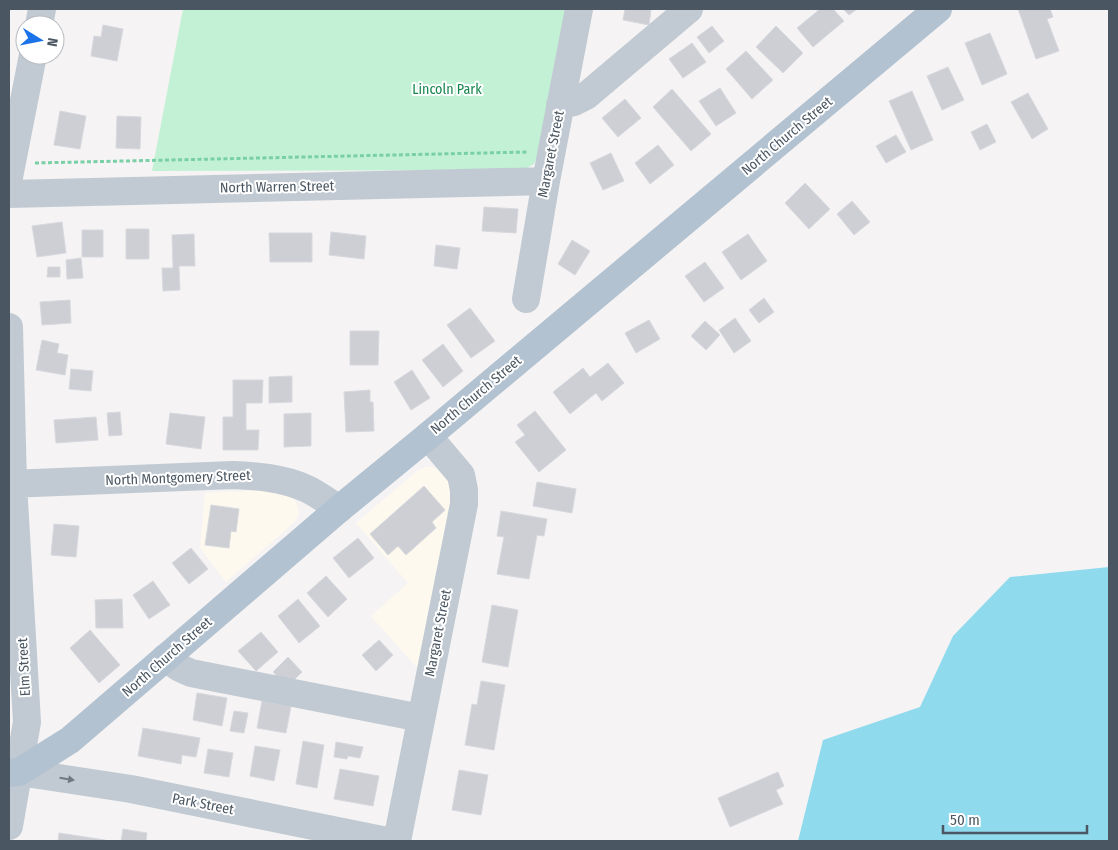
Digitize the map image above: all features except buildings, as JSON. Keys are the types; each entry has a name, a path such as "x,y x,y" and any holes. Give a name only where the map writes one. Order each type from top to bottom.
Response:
{"main road":[{"name":"North Church Street","path":"14,772 70,740 339,508 428,436 938,9"}],"street":[{"name":"Margaret Street","path":"526,299 546,181 579,9"},
{"path":"560,105 574,102 586,96 689,9"},
{"path":"10,170 31,65"},
{"name":"North Warren Street","path":"9,194 546,181"},
{"name":"Elm Street","path":"9,327 11,484 27,722 14,772 9,826"},
{"name":"Margaret Street","path":"397,841 464,504 461,475 428,436"},
{"name":"North Montgomery Street","path":"11,484 233,475 258,476 290,482 307,489 339,508"},
{"path":"165,658 191,673 421,718"},
{"name":"Park Street","path":"14,772 131,789 387,841"}],"path":[{"path":"10,170 531,152"}],"shaded area":[{"path":"425,467 432,467 443,471 449,477 453,504 420,671 371,616 408,583 356,523 417,471"},
{"path":"259,490 287,494 295,500 299,513 296,520 289,527 226,582 200,548 205,493"}],"green space":[{"name":"Lincoln Park","path":"183,9 568,9 539,153 534,164 523,170 152,171"}],"water":[{"path":"1109,567 1109,841 798,841 823,740 920,707 953,636 1010,577"}]}
